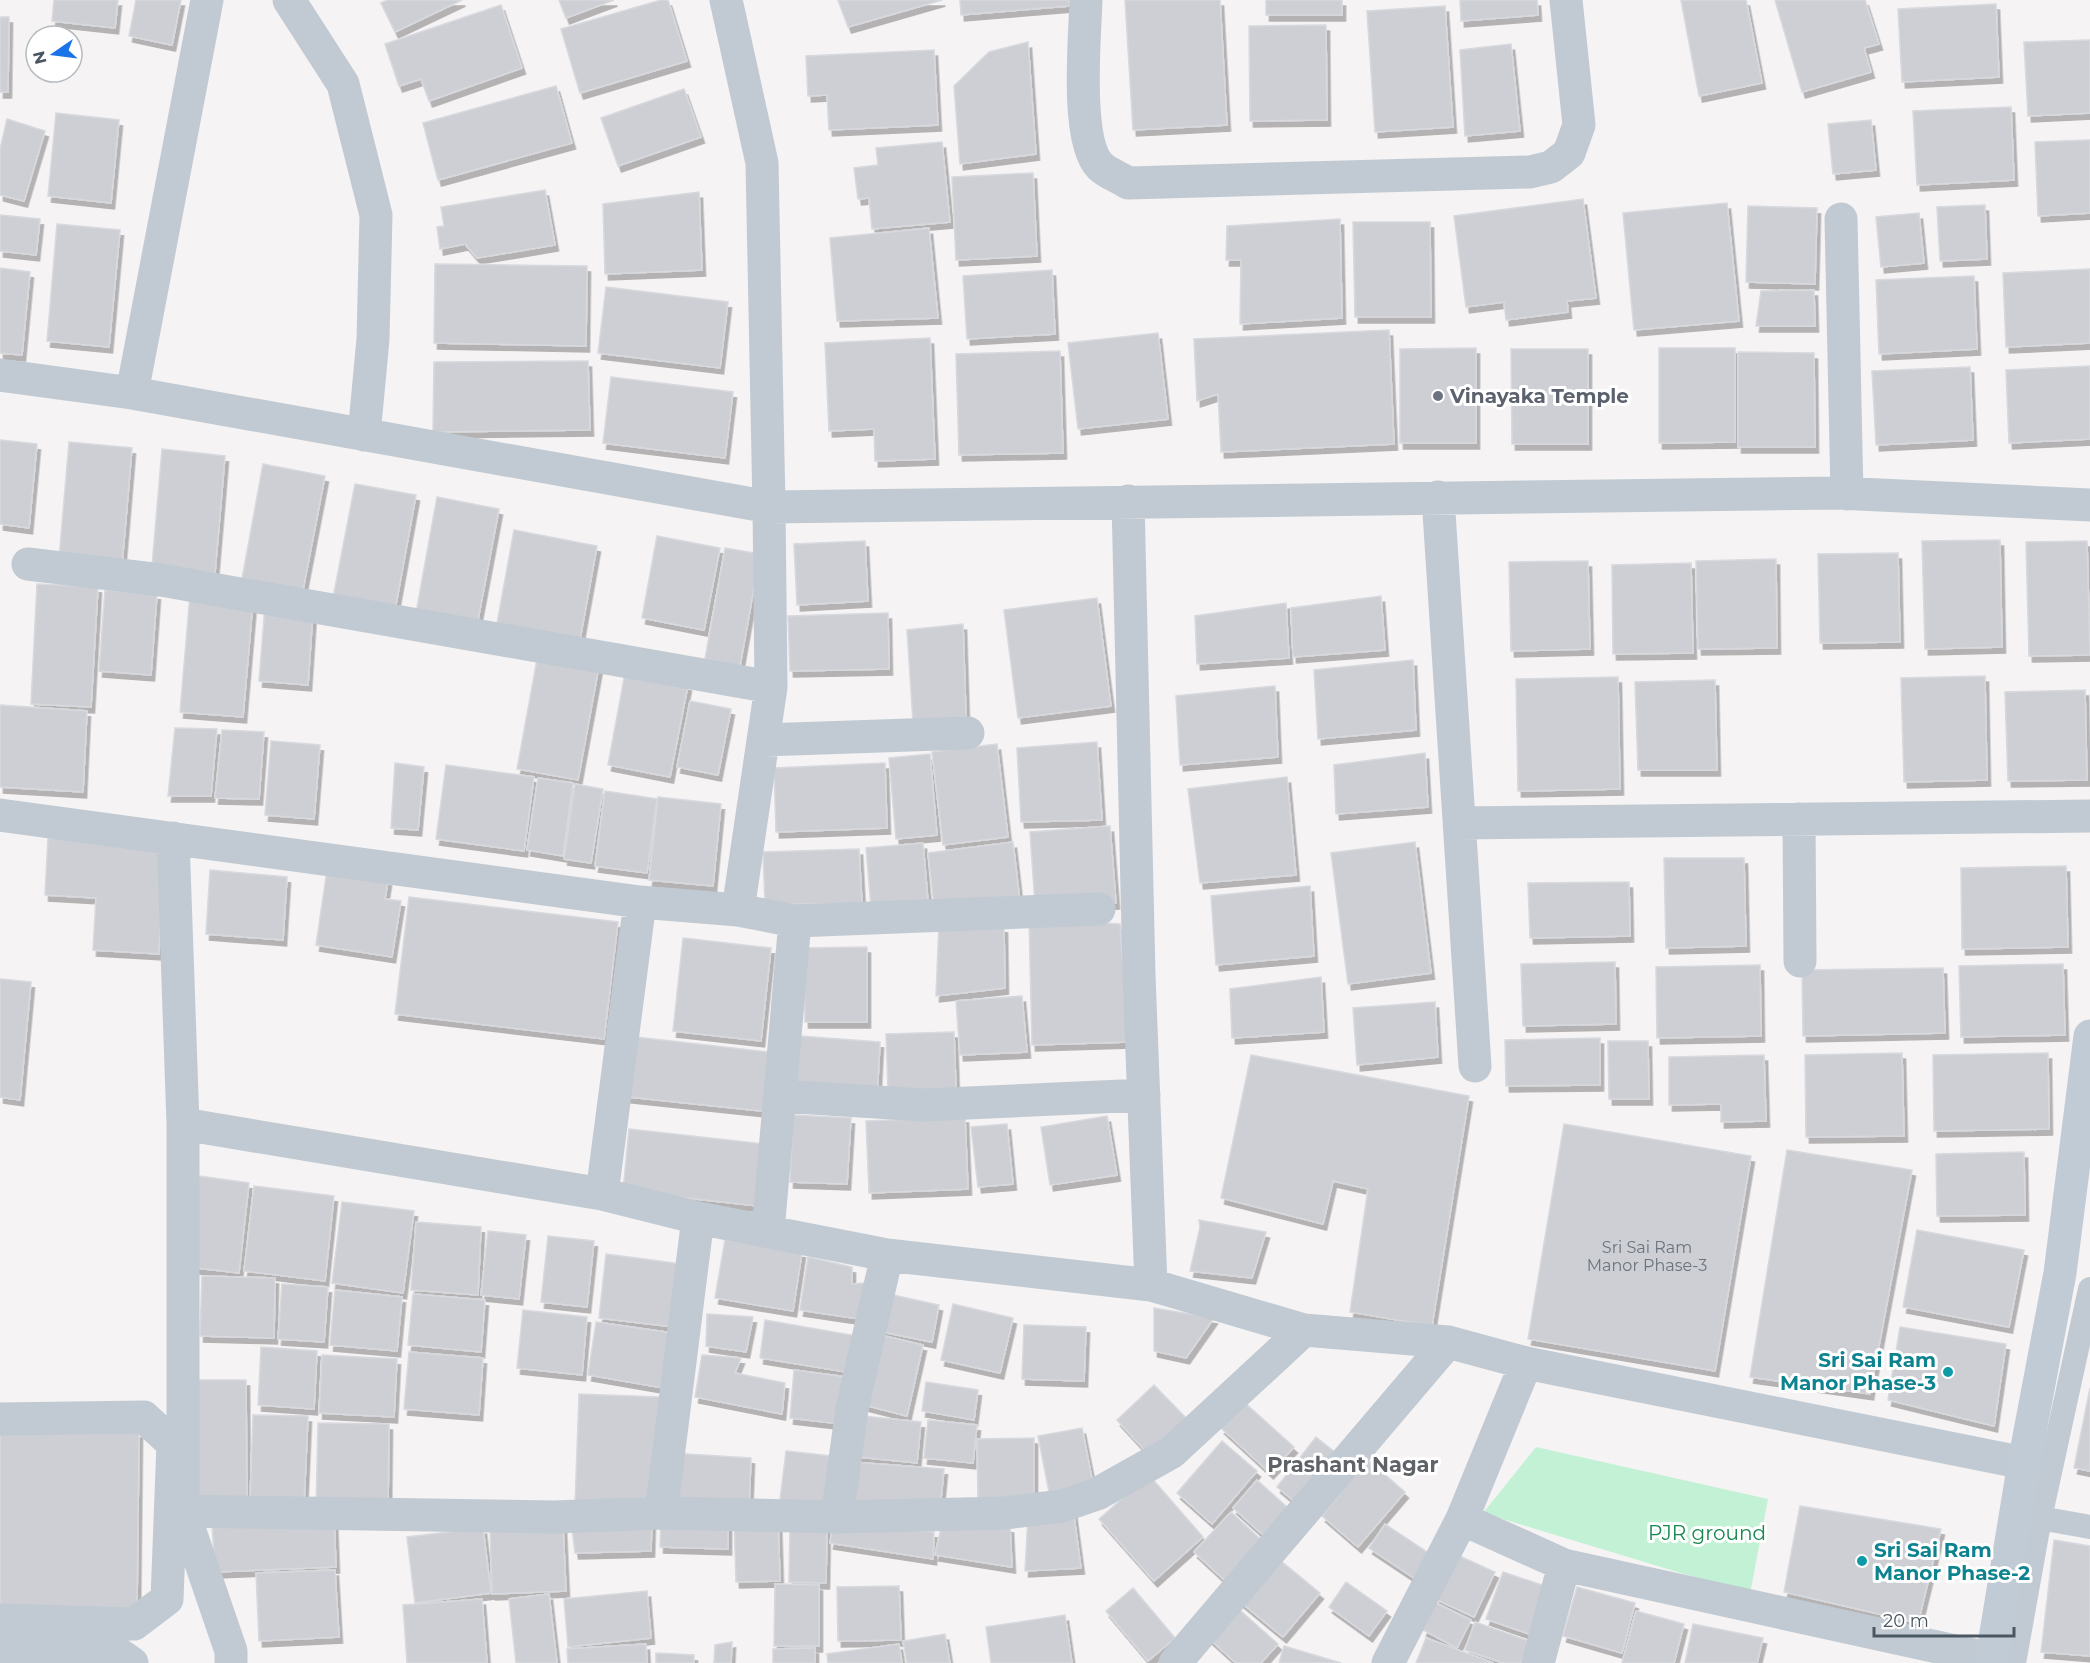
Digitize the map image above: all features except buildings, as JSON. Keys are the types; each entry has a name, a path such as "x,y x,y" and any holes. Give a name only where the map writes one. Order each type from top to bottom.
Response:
{"street":[{"path":"132,393 207,0"},
{"path":"289,0 343,84 376,215 374,339 364,435"},
{"path":"726,0 762,163 769,507 771,687 738,910"},
{"path":"1086,0 1084,110 1088,142 1099,165 1128,183 1530,172 1551,167 1569,153 1579,125 1566,0"},
{"path":"1841,219 1847,494"},
{"path":"0,375 132,393 769,507 1438,497 1847,494 2090,505"},
{"path":"1438,497 1475,1066"},
{"path":"1128,501 1151,1285"},
{"path":"28,564 161,580 771,687"},
{"path":"763,740 968,733"},
{"path":"0,815 640,902 738,910 795,921 1099,909"},
{"path":"1461,823 2090,816"},
{"path":"1798,819 1800,961"},
{"path":"173,838 183,1124 183,1511 237,1659"},
{"path":"602,1194 640,902"},
{"path":"768,1231 795,921"},
{"path":"1462,1519 1564,1565 2000,1662 2024,1463 2075,1276 2090,1036"},
{"path":"780,1096 924,1105 1144,1095"},
{"path":"183,1124 602,1194 698,1218 887,1255 1151,1285 1304,1330 1448,1342 1526,1363 2024,1463"},
{"path":"662,1513 698,1218"},
{"path":"837,1517 852,1409 887,1255"},
{"path":"183,1511 554,1517 662,1513 837,1517 1005,1513 1062,1506 1097,1494 1172,1452 1304,1330"},
{"path":"1175,1663 1448,1342"},
{"path":"1388,1663 1462,1519 1526,1363"},
{"path":"0,1419 144,1417 173,1444 167,1599 134,1624 0,1620"},
{"path":"1538,1663 1564,1565"},
{"path":"0,1651 116,1652 132,1663"}],"lane":[{"path":"2000,1662 2040,1518 2090,1289"},
{"path":"2040,1518 2090,1527"}],"green space":[{"name":"PJR ground","path":"1536,1447 1768,1499 1750,1594 1483,1513"}],"place":[{"name":"Vinayaka Temple","path":"1438,396"},
{"name":"Sri Sai Ram Manor Phase-3","path":"1948,1372"},
{"name":"Sri Sai Ram Manor Phase-2","path":"1862,1561"}],"district":[{"name":"Prashant Nagar","path":"1353,1465"}]}
